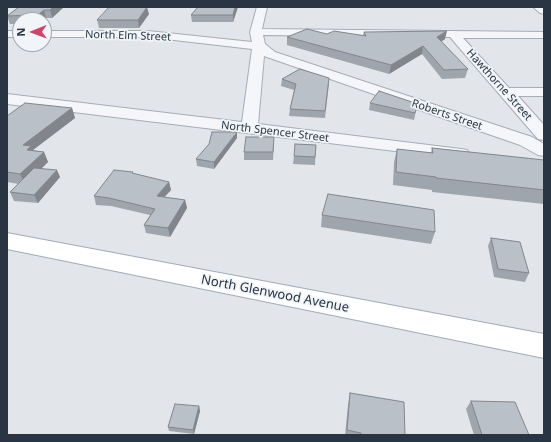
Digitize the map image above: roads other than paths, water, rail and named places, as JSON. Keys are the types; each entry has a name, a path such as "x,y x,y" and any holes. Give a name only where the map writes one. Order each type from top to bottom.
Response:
{"main road":[{"name":"North Glenwood Avenue","path":"7,241 544,346"}],"street":[{"path":"249,129 257,39 262,7"},
{"path":"538,7 544,11"},
{"name":"North Elm Street","path":"52,34 148,34 257,39 454,35 544,35"},
{"name":"Hawthorne Street","path":"454,35 544,135"},
{"name":"Roberts Street","path":"257,39 272,55 526,141 544,151"},
{"path":"505,92 544,92"},
{"name":"North Spencer Street","path":"7,98 249,129 474,155"}]}
